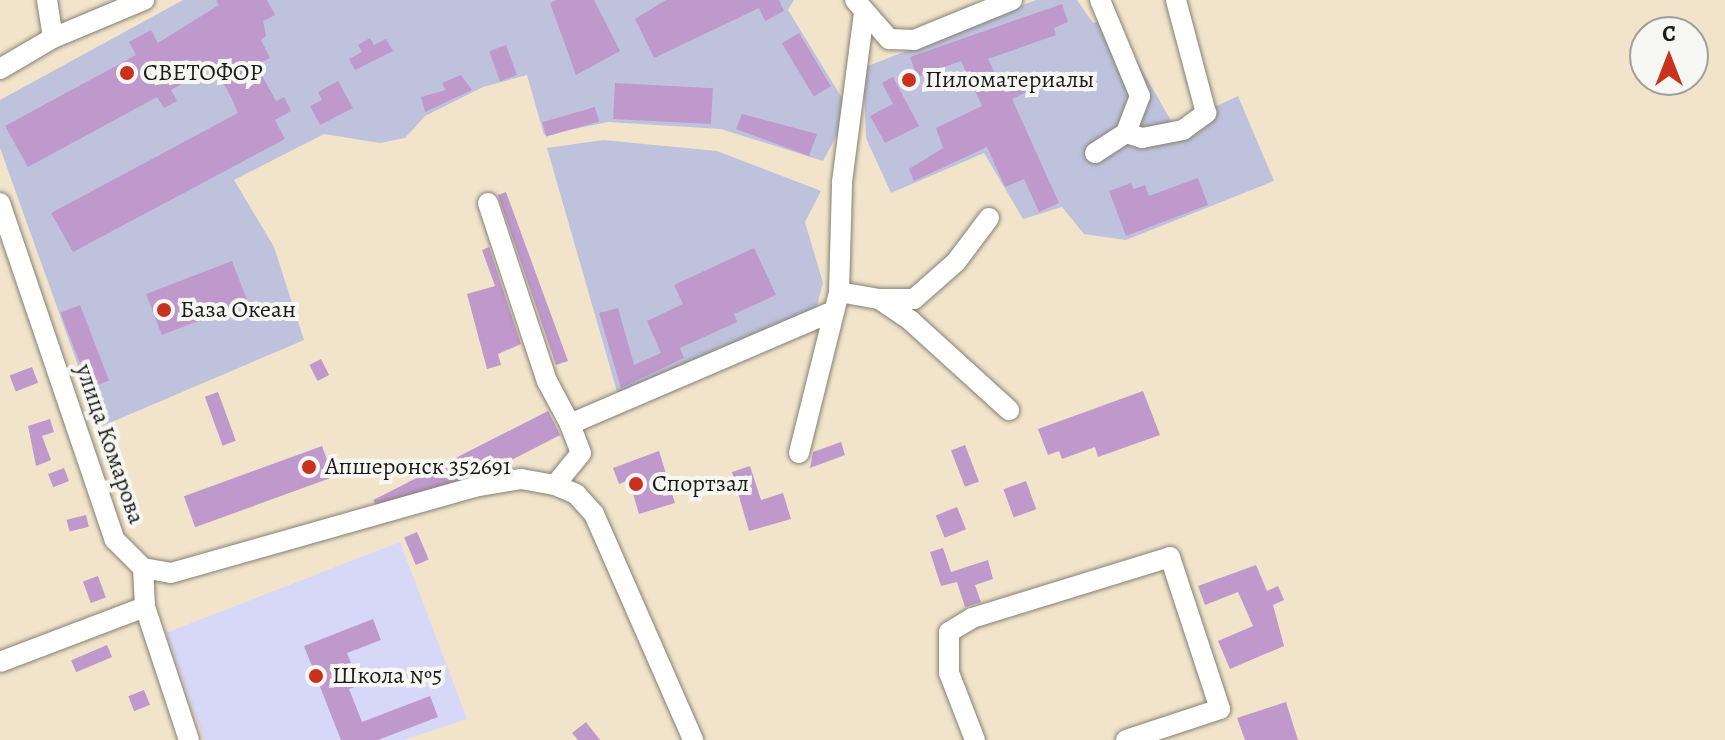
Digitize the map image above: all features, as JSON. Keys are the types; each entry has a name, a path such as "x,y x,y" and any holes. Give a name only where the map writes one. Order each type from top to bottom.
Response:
{"street":[{"path":"47,0 53,38"},
{"path":"0,69 53,38 144,0"},
{"path":"860,6 889,39 914,40 1012,0"},
{"path":"1095,153 1126,133 1140,96 1100,0"},
{"path":"1126,133 1142,138 1183,130 1206,113 1176,0"},
{"path":"799,453 836,301 842,182 860,6"},
{"name":"улица Комарова","path":"0,203 9,263 115,540 127,558 143,568"},
{"path":"488,203 547,381 570,424 581,453 555,485"},
{"path":"570,424 836,301 914,299 956,262 989,218"},
{"path":"879,299 910,320 1009,410"},
{"path":"189,740 145,607 143,568 171,573 474,487 521,479 555,485 576,494 594,514 693,740"},
{"path":"975,740 949,673 949,632 972,618 1170,557 1220,709 1126,740"},
{"path":"0,662 145,607"}],"shaded area":[{"path":"183,0 794,0 788,10 850,111 823,161 721,129 608,122 544,135 527,75 483,87 425,116 405,138 380,143 324,134 234,180 274,247 304,340 100,427 0,148 0,100"},
{"path":"1036,0 1077,0 1093,23 1112,17 1174,126 1238,96 1274,181 1126,240 1084,234 1062,207 1023,219 984,153 891,193 866,138 863,68"},
{"path":"603,140 717,151 821,191 805,222 823,283 817,306 801,324 618,395 547,148"},
{"name":"Школа №5","path":"400,542 467,719 403,740 204,740 166,633"}],"building":[{"path":"216,0 267,0 275,15 263,21 266,36 261,40 270,58 256,65 276,101 284,97 291,111 275,120 285,139 73,252 51,213 238,113 232,99 214,66 171,90 177,101 164,108 157,97 28,167 5,126 136,55 129,42 151,30 158,43 219,5"},
{"path":"557,0 594,0 620,51 576,75 550,3"},
{"path":"666,0 779,0 784,11 765,21 759,8 654,58 635,19"},
{"path":"1062,4 1068,22 1054,28 1056,35 988,59 1003,89 1025,78 1031,90 1012,99 1059,203 1039,212 1024,179 1005,187 987,147 914,181 909,169 943,148 936,128 982,106 961,61 917,77 910,57"},
{"path":"799,33 831,86 814,96 782,43"},
{"path":"370,38 374,45 386,39 393,51 355,70 349,59 362,52 358,45"},
{"path":"506,45 517,75 500,81 489,51"},
{"path":"461,75 472,90 425,112 421,97 446,90 442,83"},
{"path":"893,77 919,126 885,143 870,116 893,104 882,83"},
{"path":"338,81 353,108 320,125 310,106 322,100 318,92"},
{"path":"615,83 713,88 711,124 613,119"},
{"path":"595,107 599,121 546,137 542,122"},
{"path":"742,114 817,134 809,156 736,129"},
{"path":"1198,178 1208,205 1126,236 1109,191 1131,183 1134,189 1145,185 1149,196"},
{"path":"506,192 568,361 556,365 498,195"},
{"path":"489,247 521,344 498,354 501,365 487,369 467,294 495,286 482,250"},
{"path":"754,248 776,295 734,314 737,322 680,348 684,358 621,388 599,313 618,308 634,365 661,353 647,321 683,304 674,285"},
{"path":"232,261 248,302 162,335 146,294"},
{"path":"80,305 109,381 89,388 60,313"},
{"path":"321,359 329,375 318,381 309,365"},
{"path":"32,367 38,383 16,391 10,376"},
{"path":"1143,391 1160,435 1098,457 1095,447 1062,459 1059,451 1048,455 1038,429"},
{"path":"218,392 236,441 223,446 205,397"},
{"path":"548,411 560,435 386,524 373,500"},
{"path":"50,419 54,432 42,436 51,460 36,466 28,426"},
{"path":"841,442 845,455 810,468 813,452"},
{"path":"965,445 979,481 965,487 951,450"},
{"path":"322,446 333,477 195,527 184,496"},
{"path":"659,451 675,503 639,514 629,480 619,484 613,468"},
{"path":"750,466 761,500 783,493 791,519 749,531 732,472"},
{"path":"64,468 69,481 53,487 48,474"},
{"path":"1026,481 1036,509 1014,517 1003,489"},
{"path":"957,507 966,529 945,538 936,516"},
{"path":"86,515 89,527 69,531 67,520"},
{"path":"417,532 429,560 416,565 404,537"},
{"path":"943,548 951,572 988,560 993,579 975,585 981,602 965,607 957,582 941,586 930,552"},
{"path":"1256,565 1267,591 1278,586 1284,600 1273,605 1284,646 1230,669 1218,641 1253,626 1238,592 1205,605 1198,586"},
{"path":"98,576 106,598 91,603 83,581"},
{"path":"373,619 381,640 347,653 360,685 349,689 362,722 430,696 438,717 378,740 341,740 304,646"},
{"path":"107,645 112,657 76,672 71,660"},
{"path":"144,690 150,705 134,711 128,696"},
{"path":"1286,702 1298,740 1245,740 1237,718"},
{"path":"586,722 600,740 578,740 572,733"}],"place":[{"name":"СВЕТОФОР","path":"127,73"},
{"name":"Пиломатериалы","path":"909,80"},
{"name":"База Океан","path":"164,310"},
{"name":"Апшеронск 352691","path":"309,467"},
{"name":"Спортзал","path":"636,484"},
{"name":"Школа №5","path":"316,676"}]}
